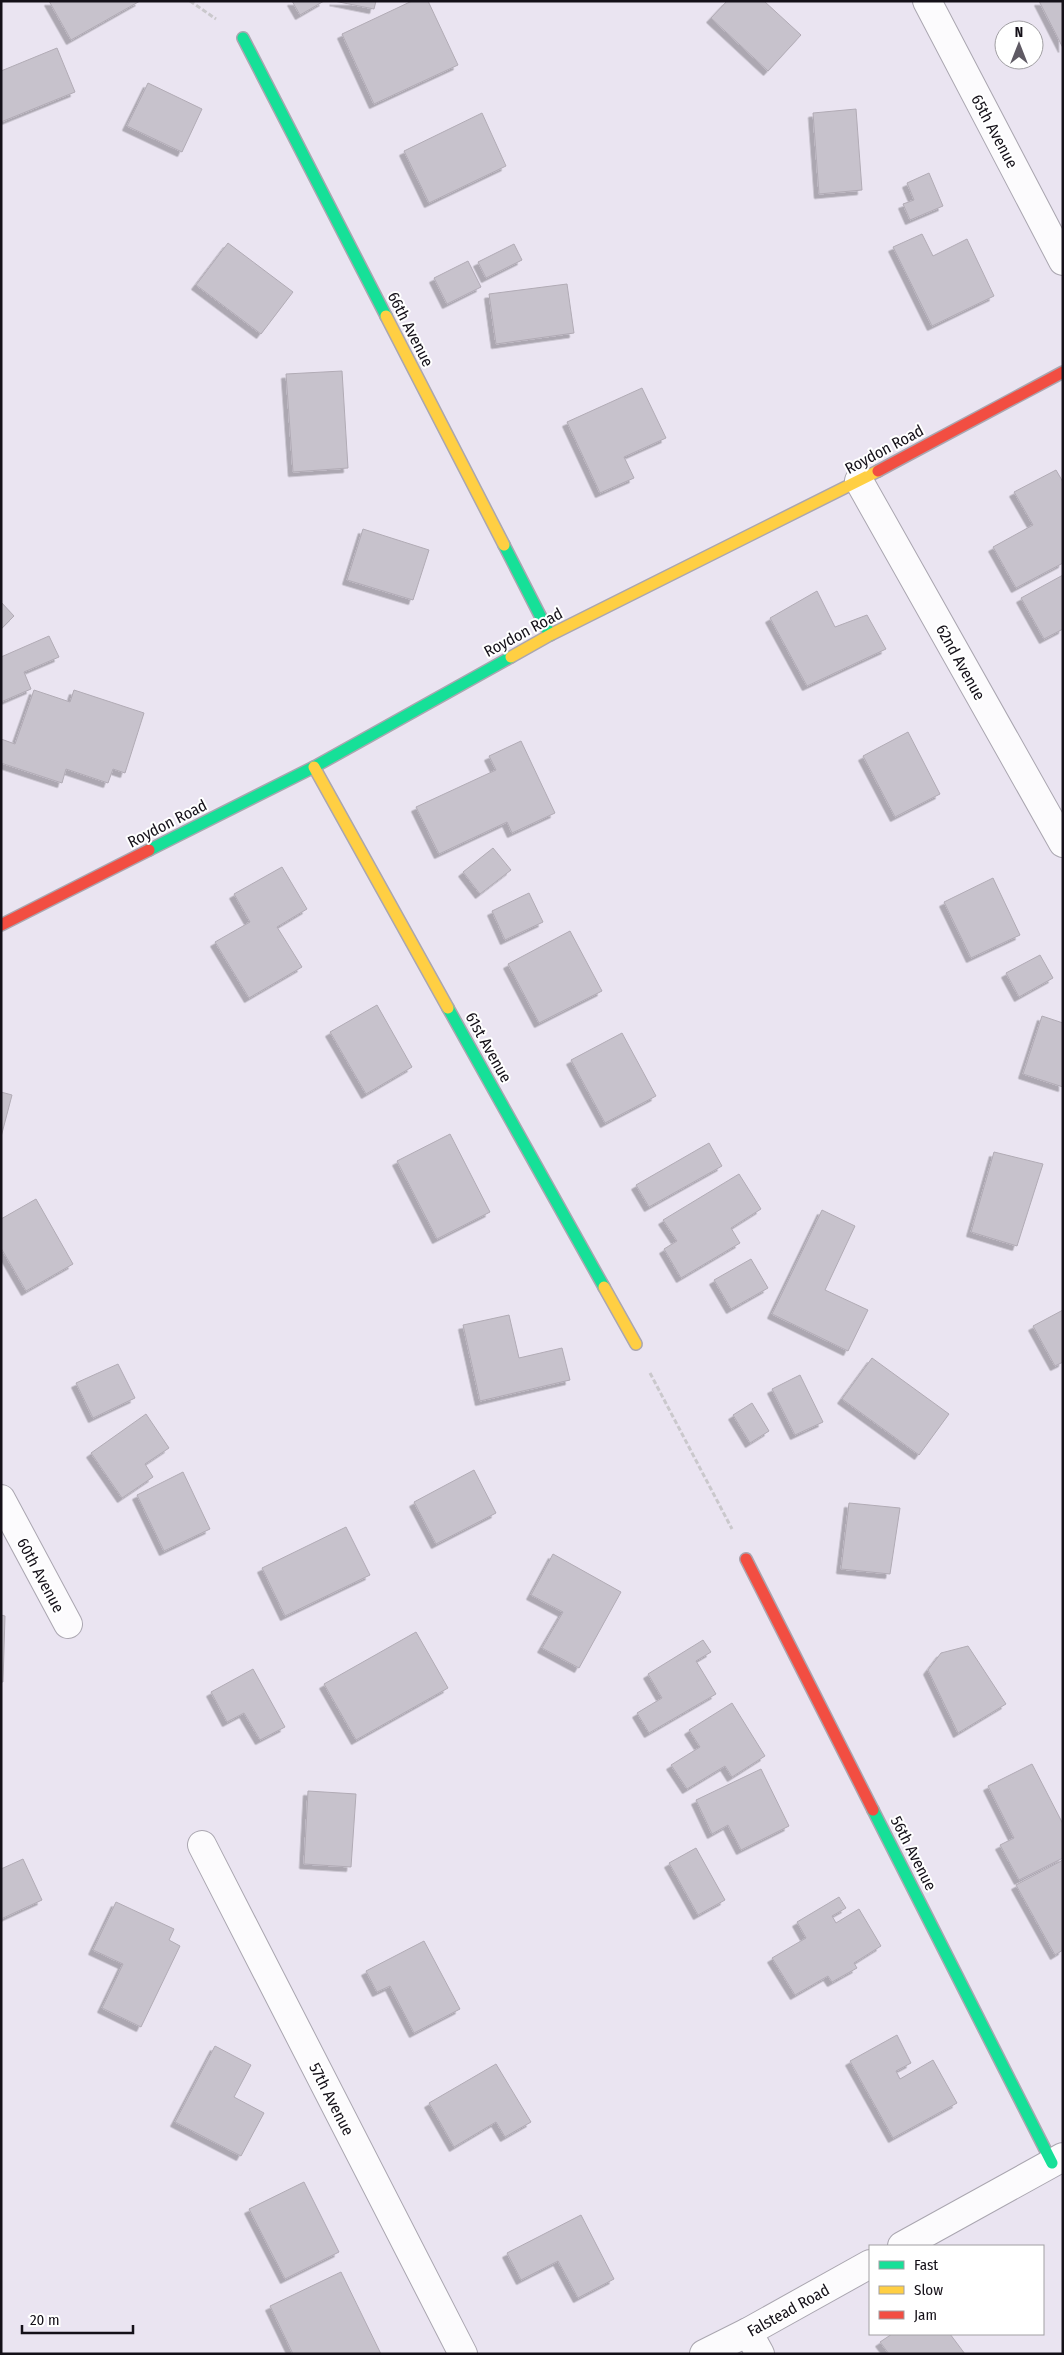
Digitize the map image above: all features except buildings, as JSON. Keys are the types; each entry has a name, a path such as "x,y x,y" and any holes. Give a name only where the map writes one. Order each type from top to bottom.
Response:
{"street":[{"name":"65th Avenue","path":"927,1 1063,261"},
{"name":"66th Avenue","path":"243,38 550,635"},
{"name":"Roydon Road","path":"1,925 314,767 550,635 859,481 1063,372"},
{"name":"62nd Avenue","path":"859,481 1063,843"},
{"name":"61st Avenue","path":"314,767 636,1344"},
{"name":"60th Avenue","path":"1,1499 68,1624"},
{"name":"56th Avenue","path":"746,1559 1058,2160"},
{"name":"57th Avenue","path":"202,1845 463,2354"},
{"path":"904,2245 1058,2160"},
{"name":"Falstead Road","path":"704,2354 754,2343 869,2265"}],"path":[{"path":"636,1344 746,1559"}],"traffic: fast":[{"path":"243,38 386,316"},
{"path":"504,545 550,635"},
{"path":"149,850 314,767 511,657"},
{"path":"448,1008 604,1287"},
{"path":"873,1810 1052,2163"}],"traffic: slow":[{"path":"386,316 504,545"},
{"path":"511,657 550,635 878,471"},
{"path":"314,767 448,1008"},
{"path":"604,1287 636,1344"}],"traffic: jam":[{"path":"878,471 1063,372"},
{"path":"1,925 149,850"},
{"path":"746,1559 873,1810"}]}
